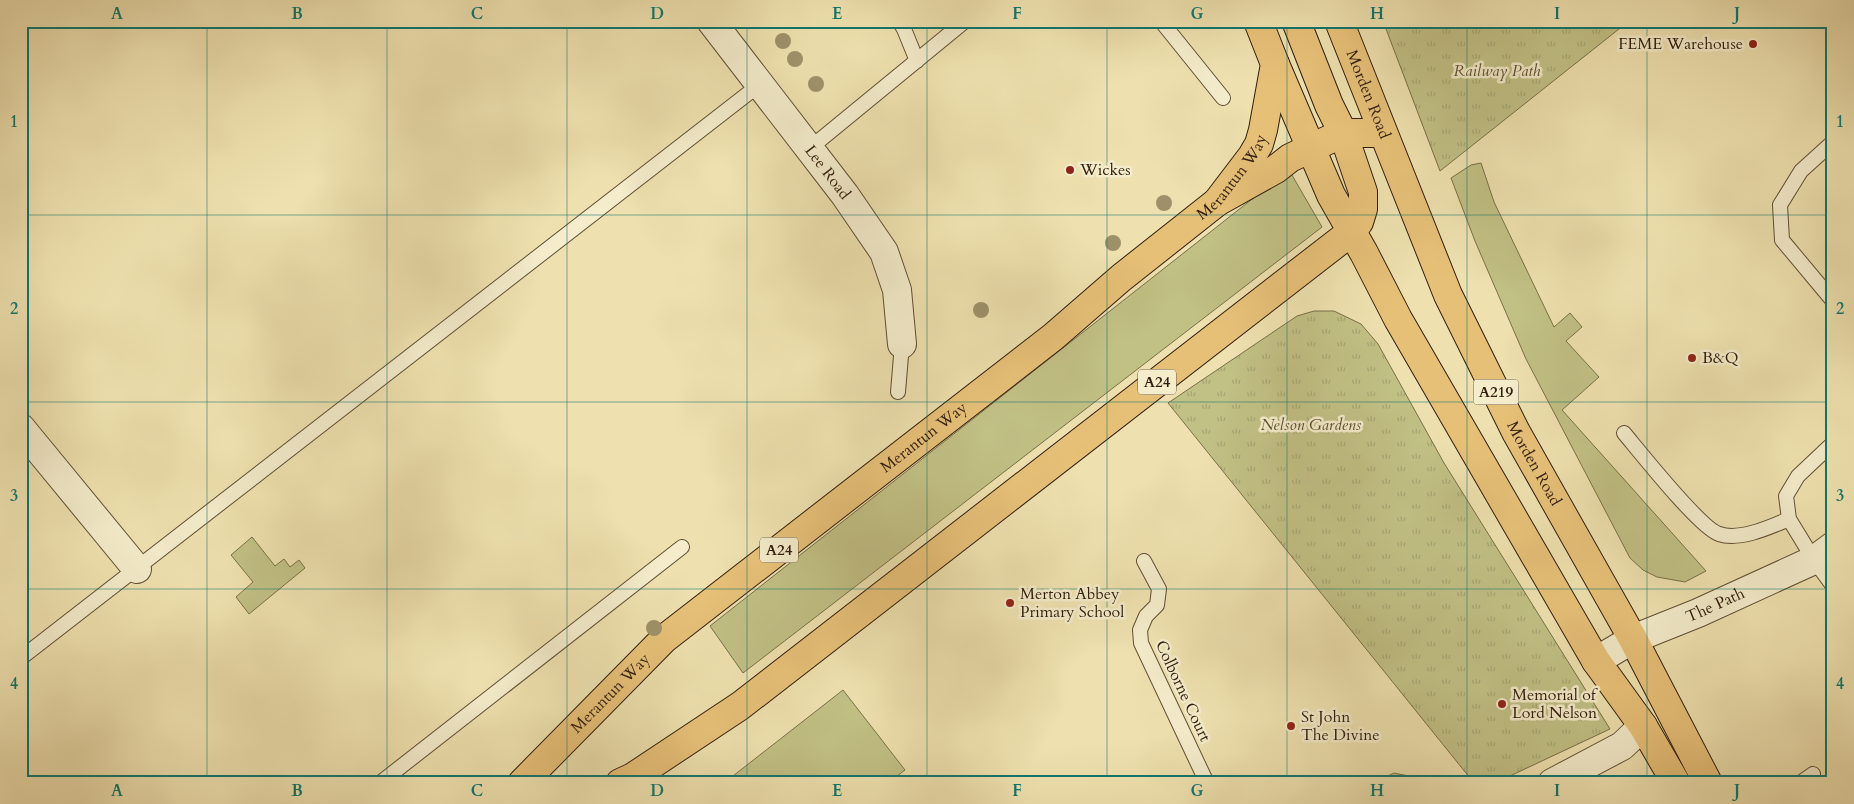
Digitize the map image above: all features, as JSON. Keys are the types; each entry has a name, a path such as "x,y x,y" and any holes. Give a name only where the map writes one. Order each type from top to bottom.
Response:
{"main road":[{"path":"1258,21 1275,64"},
{"name":"A24","path":"620,783 740,706 1351,232 1359,222 1363,209 1363,192 1343,133 1329,105 1296,21"},
{"name":"Morden Road","path":"1339,21 1382,133 1452,304 1516,432 1633,639 1708,783"},
{"name":"A219","path":"1275,64 1310,148 1351,232 1398,318 1596,661 1643,726 1676,783"},
{"name":"Merantun Way","path":"522,783 664,639 1053,337 1120,278 1217,202 1259,144 1264,130 1275,64"},
{"path":"1217,202 1310,148 1343,133 1382,133"}],"street":[{"name":"Lee Road","path":"711,21 845,195 884,252 897,290 902,344"},
{"path":"21,428 136,569"},
{"name":"The Path","path":"1596,661 1633,639 1698,613 1823,553"},
{"path":"1552,783 1622,746 1643,726"}],"lane":[{"path":"899,21 917,61"},
{"path":"809,149 965,21"},
{"path":"1161,21 1223,98"},
{"path":"21,658 759,85"},
{"path":"1833,142 1801,170 1780,205 1782,240 1833,301"},
{"path":"898,392 902,344"},
{"path":"1624,433 1700,520 1718,534 1740,536 1789,519"},
{"path":"1833,443 1798,476 1786,496 1789,519 1823,553 1833,586"},
{"path":"380,783 682,547"},
{"name":"Colborne Court","path":"1144,560 1159,589 1157,606 1146,616 1140,630 1141,643 1207,783"},
{"path":"1800,783 1813,774"}],"green space":[{"name":"Railway Path","path":"1383,21 1629,21 1440,171"},
{"path":"1481,163 1494,202 1554,327 1570,313 1582,327 1566,341 1599,377 1562,410 1706,571 1685,582 1657,577 1643,570 1630,558 1526,359 1475,241 1451,178 1471,165"},
{"path":"1289,170 1322,227 743,673 710,626"},
{"name":"Nelson Gardens","path":"1314,311 1334,311 1361,324 1378,344 1444,463 1610,729 1495,783 1474,783 1168,403 1297,316"},
{"path":"252,537 275,566 284,559 290,567 299,560 305,568 249,614 236,597 253,582 231,555"},
{"path":"843,690 905,770 888,783 724,783"},
{"path":"1394,773 1409,776 1419,783 1373,783"}],"place":[{"name":"FEME Warehouse","path":"1753,44"},
{"name":"Wickes","path":"1070,170"},
{"name":"B&Q","path":"1692,358"},
{"name":"Merton Abbey Primary School","path":"1010,603"},
{"name":"Memorial of Lord Nelson","path":"1502,704"},
{"name":"St John The Divine","path":"1291,726"}]}
